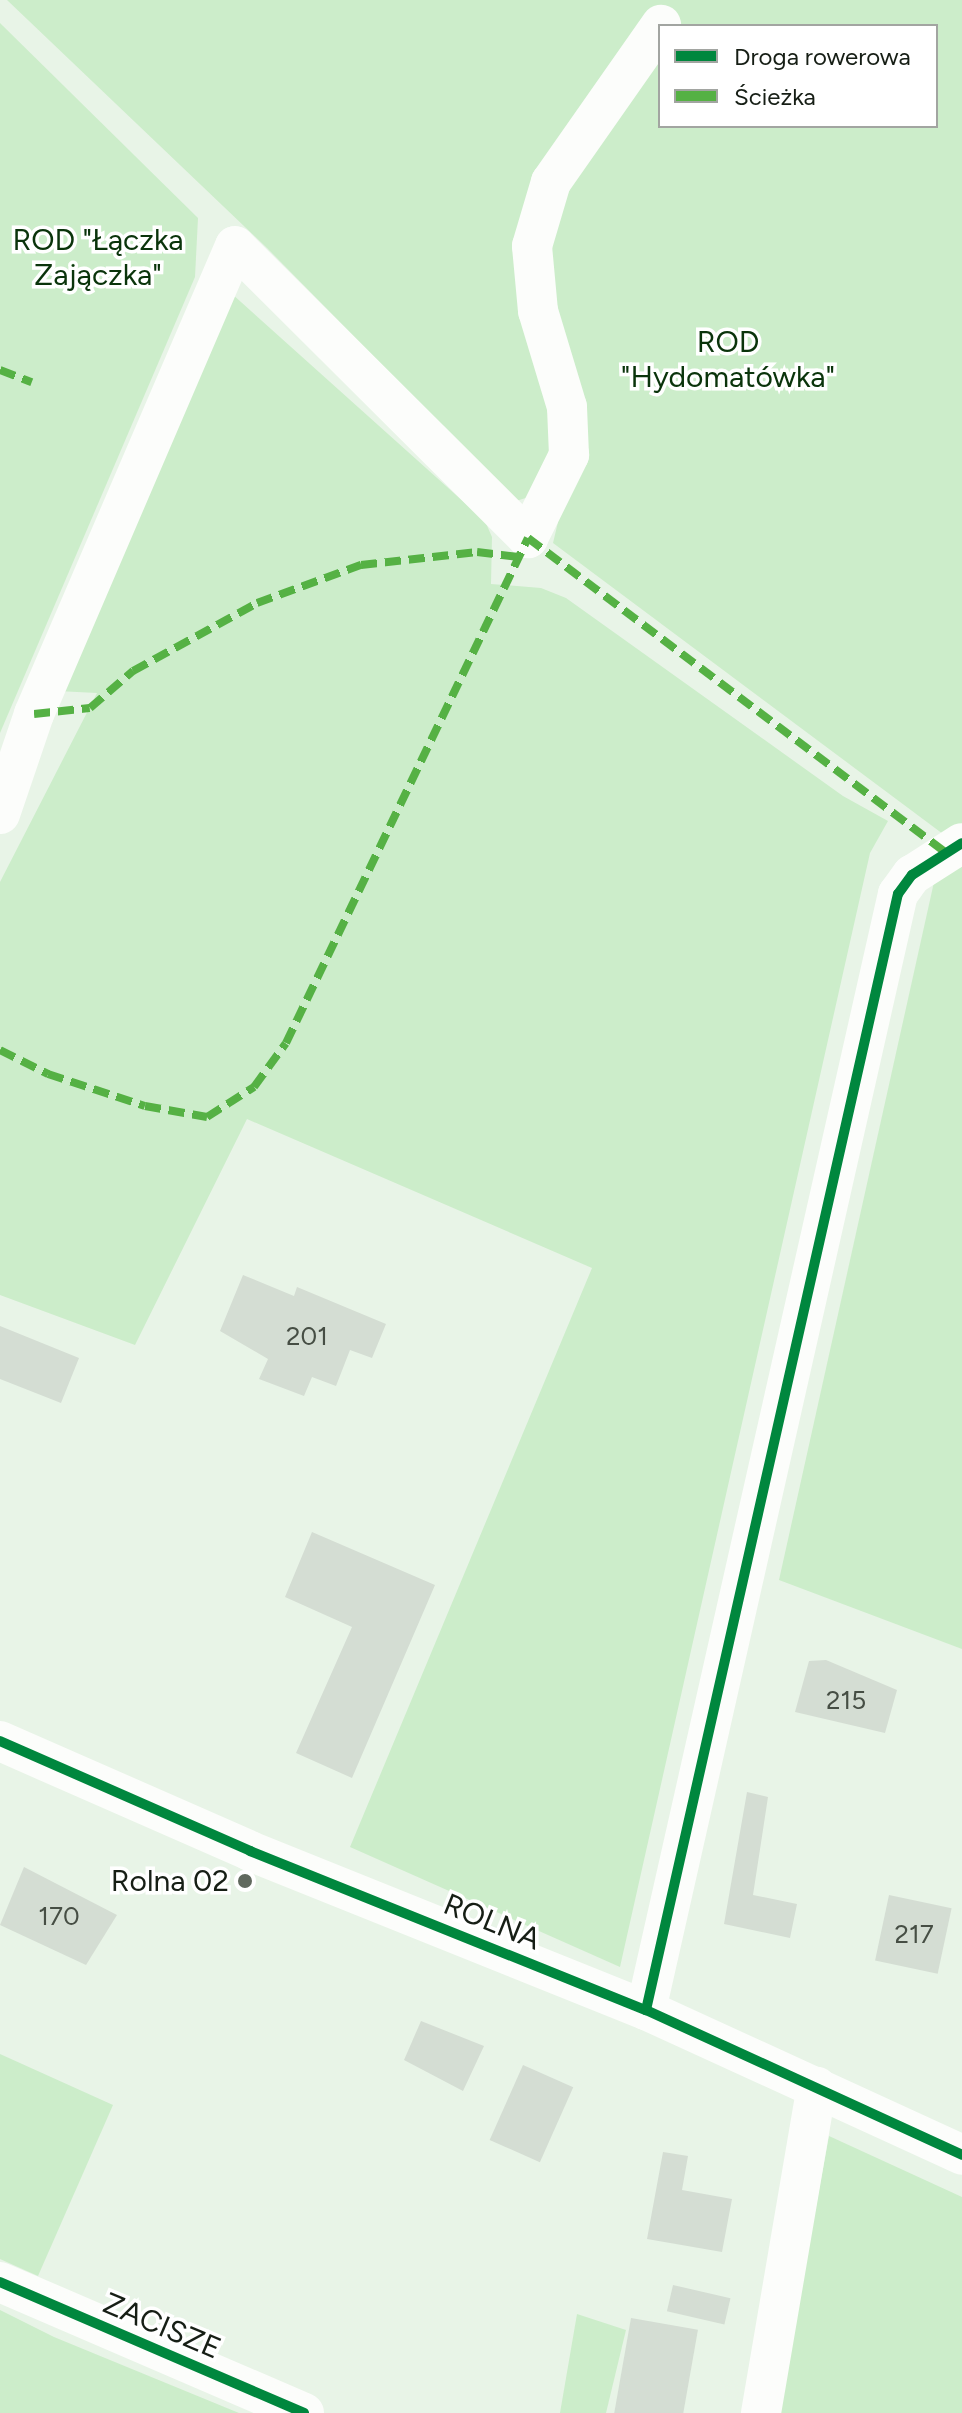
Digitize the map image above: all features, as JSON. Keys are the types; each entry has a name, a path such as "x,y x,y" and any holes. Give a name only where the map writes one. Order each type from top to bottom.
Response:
{"street":[{"path":"0,814 34,714 235,246 528,538 569,455 567,407 538,311 532,246 551,182 658,29"},
{"path":"646,2010 898,894 912,875 962,843"},
{"name":"ROLNA","path":"0,1741 250,1851 646,2010 962,2155"},
{"path":"761,2413 817,2087"},
{"name":"ZACISZE","path":"0,2282 304,2413"}],"green space":[{"name":"ROD \"Hydomatówka\"","path":"7,0 962,0 962,825 947,837 553,543 558,522 532,496 516,501 267,248"},
{"name":"ROD \"Łączka Zajączka\"","path":"0,23 198,218 195,277 0,733"},
{"path":"231,293 485,521 492,537 491,584 541,588 566,598 843,796 888,821 870,853 620,1967 350,1847 592,1268 247,1119 135,1345 0,1295 0,882 97,693 57,691"},
{"path":"962,861 962,1649 779,1580 938,864"},
{"path":"0,2054 113,2105 38,2276 0,2259"},
{"path":"829,2136 962,2197 962,2413 778,2413"},
{"path":"0,2310 54,2337 239,2413 0,2413"},
{"path":"577,2314 626,2330 606,2413 560,2413"}],"building":[{"path":"243,1275 294,1296 297,1287 386,1324 372,1358 350,1350 336,1386 312,1377 304,1396 259,1379 268,1359 220,1331"},
{"path":"0,1326 79,1358 61,1403 0,1379"},
{"path":"312,1532 435,1585 352,1778 296,1753 352,1627 285,1597"},
{"path":"826,1660 897,1690 885,1733 795,1712 809,1661"},
{"path":"747,1792 768,1797 753,1895 797,1904 790,1938 724,1924"},
{"path":"24,1867 117,1915 86,1965 0,1925"},
{"path":"889,1895 952,1908 938,1974 875,1961"},
{"path":"421,2021 484,2046 463,2091 404,2060"},
{"path":"523,2065 573,2087 540,2162 490,2140"},
{"path":"663,2152 688,2156 682,2190 732,2199 722,2252 647,2239"},
{"path":"673,2285 730,2298 724,2325 667,2311"},
{"path":"631,2318 698,2330 683,2413 614,2413"}],"marked path":[{"path":"0,370 32,382"},
{"path":"0,1050 48,1074 145,1106 207,1117 254,1087 286,1043 528,538 945,852"},
{"path":"34,714 90,708 133,671 257,603 361,565 477,552 519,557"}],"cycle path":[{"path":"646,2010 898,894 912,875 962,843"},
{"path":"0,1741 250,1851 646,2010 962,2155"},
{"path":"0,2282 304,2413"}],"place":[{"name":"Rolna 02","path":"245,1881"}]}
